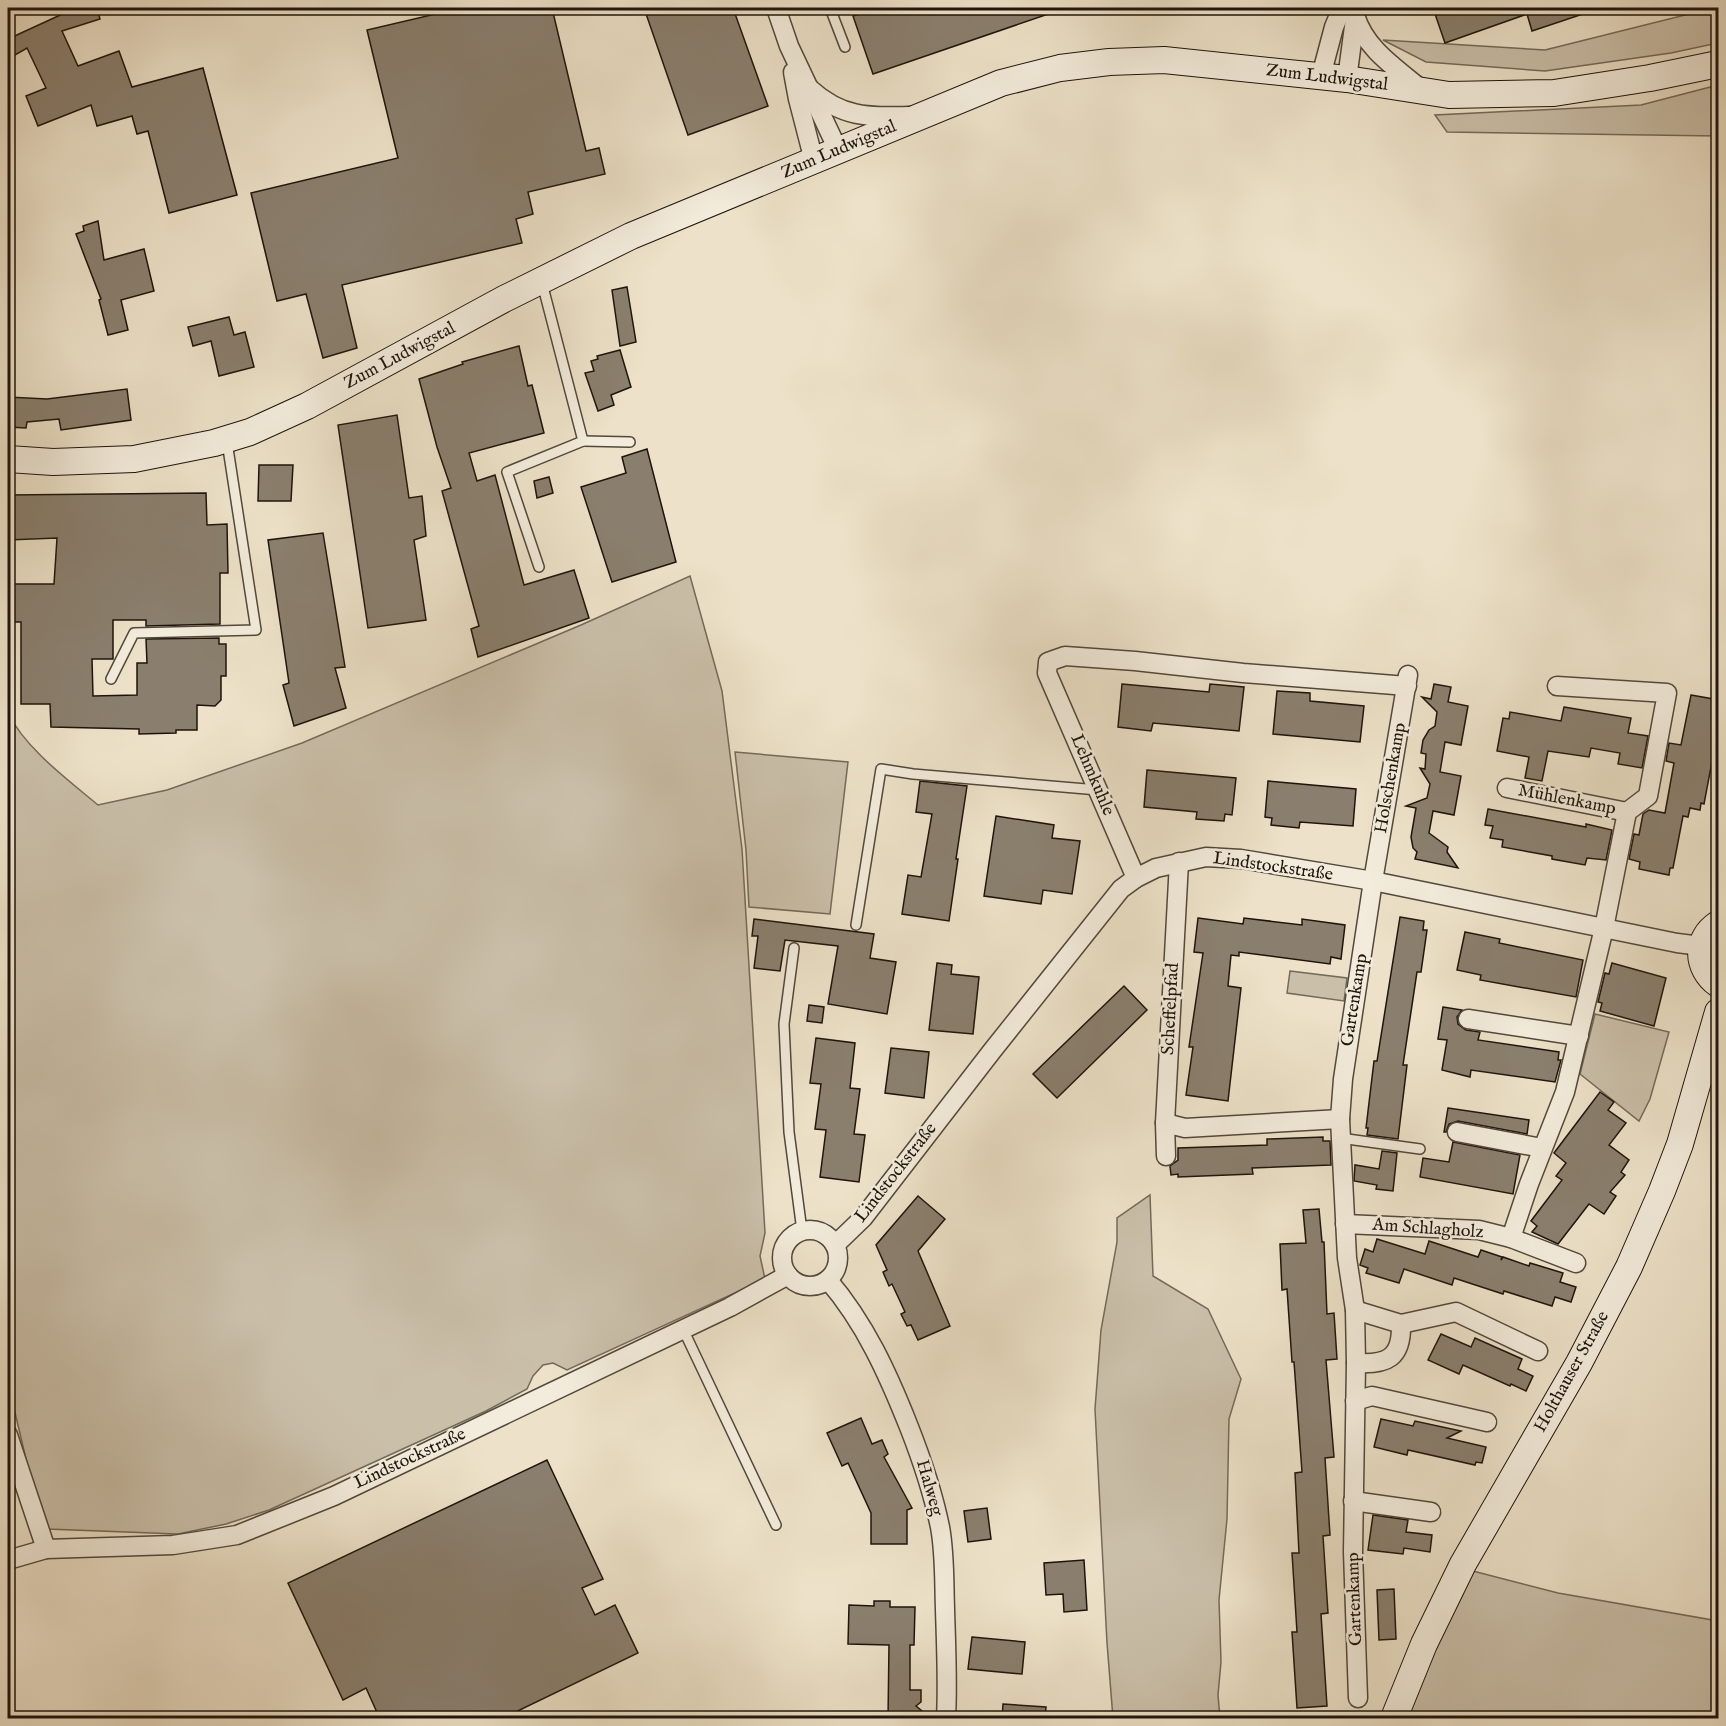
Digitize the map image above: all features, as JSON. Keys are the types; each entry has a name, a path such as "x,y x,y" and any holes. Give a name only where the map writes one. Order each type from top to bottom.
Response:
{"street":[{"path":"776,8 789,46 838,150"},
{"path":"1322,76 1334,27 1351,10"},
{"path":"1347,79 1351,10"},
{"path":"1351,10 1370,45 1422,90"},
{"path":"789,46 798,99 814,161"},
{"name":"Zum Ludwigstal","path":"8,459 53,462 134,459 250,432 307,406 541,281 631,236 1001,83 1060,68 1109,62 1173,61 1347,79 1449,95 1554,93 1650,78 1719,64"},
{"path":"808,87 827,102 851,114 920,115"},
{"name":"Holschenkamp","path":"1047,673 1048,662 1065,656 1243,673 1407,680 1373,881"},
{"name":"Lehmkuhle","path":"1047,673 1136,878"},
{"name":"Mühlenkamp","path":"1557,686 1667,693 1648,796 1628,812 1604,928"},
{"name":"Mühlenkamp","path":"1507,788 1628,812"},
{"name":"Lindstockstraße","path":"835,1245 863,1218 1106,907 1136,878 1156,868 1206,857 1241,860 1373,881 1677,943 1701,945"},
{"name":"Scheffelpfad","path":"1166,1155 1165,1123 1179,862"},
{"name":"Gartenkamp","path":"1358,1698 1353,1501 1355,1310 1347,1258 1340,1119 1343,1079 1373,881"},
{"path":"1719,924 1705,936 1701,945 1705,972 1719,984"},
{"path":"1511,1238 1542,1148 1565,1092 1604,928"},
{"name":"Holthauser Straße","path":"1394,1719 1424,1644 1463,1564 1580,1362 1638,1246 1680,1144 1719,1012"},
{"path":"1468,1019 1579,1036"},
{"path":"1165,1123 1185,1128 1340,1119"},
{"path":"1457,1132 1542,1148"},
{"name":"Am Schlagholz","path":"1345,1224 1479,1230 1511,1238 1576,1263"},
{"path":"813,1230 824,1233 835,1245 838,1258 835,1271 828,1280 818,1285 802,1285 788,1275 783,1267 784,1250 793,1235 802,1231 813,1230"},
{"name":"Lindstockstraße","path":"8,1560 46,1549 173,1545 237,1535 334,1496 730,1307 788,1275"},
{"name":"Halweg","path":"828,1280 863,1328 893,1388 933,1497 940,1530 943,1565 946,1719"},
{"path":"1355,1310 1401,1324 1456,1312 1538,1351"},
{"path":"1356,1363 1378,1364 1389,1359 1401,1340 1401,1324"},
{"path":"1355,1401 1372,1396 1486,1422"},
{"path":"8,1435 46,1549"},
{"path":"1353,1501 1431,1512"}],"lane":[{"path":"830,8 844,48"},
{"path":"541,281 583,441"},
{"path":"111,679 134,633 256,630 227,439"},
{"path":"539,567 507,472 583,441 630,442"},
{"path":"856,924 881,769 913,774 1098,790"},
{"path":"794,948 784,1024 789,1132 802,1231"},
{"path":"1341,1138 1420,1149"},
{"path":"683,1329 776,1525"}],"shaded area":[{"path":"1718,8 1718,43 1671,53 1545,71 1426,62 1383,40 1545,50"},
{"path":"1718,85 1718,136 1447,132 1435,115 1641,105"},
{"path":"690,576 722,691 742,849 765,1233 760,1256 765,1279 567,1370 553,1363 543,1365 533,1376 527,1389 486,1411 269,1510 226,1524 178,1534 47,1529 35,1497 8,1383 8,713 36,751 98,805 167,790 302,743 581,625"},
{"path":"735,752 848,762 830,914 749,907 746,850"},
{"path":"1290,971 1347,978 1344,1001 1287,993"},
{"path":"1595,1014 1669,1032 1650,1099 1639,1121 1580,1074"},
{"path":"1150,1195 1153,1276 1208,1309 1241,1379 1229,1419 1227,1519 1219,1600 1221,1662 1218,1695 1220,1718 1113,1718 1095,1409 1101,1330 1117,1242 1117,1218"},
{"path":"1469,1570 1558,1593 1718,1621 1718,1718 1400,1718"}],"building":[{"path":"68,8 97,8 100,19 62,31 78,66 119,51 132,87 203,68 237,195 169,213 148,131 137,134 132,116 97,126 91,105 38,126 26,96 46,88 27,48 8,59 8,39 69,11"},
{"path":"461,8 552,8 586,151 599,148 605,174 528,192 533,214 516,219 522,243 342,285 357,348 323,358 306,294 277,301 251,193 398,158 367,30"},
{"path":"644,8 733,8 768,106 688,135"},
{"path":"869,8 1059,8 1060,10 873,74 853,16 870,11"},
{"path":"1433,8 1595,8 1595,10 1532,31 1527,14 1445,43"},
{"path":"98,221 104,260 144,249 154,291 121,300 128,330 108,335 99,300 101,299 76,234 84,231 83,226"},
{"path":"627,287 636,342 620,346 612,290"},
{"path":"229,317 234,335 245,332 254,367 219,376 211,341 193,346 188,327"},
{"path":"519,346 528,386 532,385 544,433 469,453 477,481 495,475 524,585 574,570 589,618 478,657 471,629 479,626 442,491 451,488 437,447 419,379 463,364 462,362"},
{"path":"620,350 631,387 611,395 614,405 598,411 585,373 594,371 591,361 598,359 597,356"},
{"path":"127,389 131,420 61,430 59,419 27,422 26,428 8,427 8,397 47,399"},
{"path":"397,415 409,498 422,496 426,536 414,540 426,620 368,628 338,425"},
{"path":"647,449 676,562 612,582 581,487 626,473 622,457"},
{"path":"259,465 293,465 291,501 258,501"},
{"path":"549,477 553,493 537,498 534,481"},
{"path":"206,493 207,525 227,524 228,573 220,573 220,624 146,626 146,620 113,620 113,659 92,659 93,696 137,695 137,663 147,663 146,639 219,638 219,644 226,644 226,676 221,676 221,700 215,706 197,705 197,730 139,734 139,729 51,727 50,704 21,704 21,622 8,622 8,584 54,584 57,538 8,540 8,495"},
{"path":"323,533 345,667 335,668 346,708 294,726 283,685 289,683 268,540"},
{"path":"1122,684 1209,692 1210,684 1244,687 1239,731 1153,723 1151,731 1118,727"},
{"path":"1434,684 1451,687 1448,702 1468,706 1461,745 1445,742 1440,772 1461,776 1454,815 1433,811 1429,833 1448,847 1447,852 1458,868 1415,859 1417,852 1413,848 1411,837 1416,808 1406,806 1427,798 1430,784 1420,768 1425,769 1426,754 1421,753 1423,740 1429,730 1435,726 1437,712 1422,697 1431,699"},
{"path":"1277,691 1310,693 1310,701 1364,706 1360,742 1273,734"},
{"path":"1691,695 1719,700 1719,752 1714,751 1704,804 1701,803 1700,810 1690,808 1688,817 1683,816 1673,868 1670,868 1669,875 1639,869 1640,862 1629,859 1634,834 1639,835 1643,814 1649,810 1665,813 1674,763 1666,761 1669,743 1681,745"},
{"path":"1564,707 1631,718 1628,733 1648,736 1642,768 1618,764 1620,753 1591,748 1589,757 1548,751 1542,781 1525,778 1529,757 1497,751 1503,718 1509,719 1510,712 1561,721"},
{"path":"1147,770 1236,778 1232,815 1225,814 1224,821 1196,819 1197,812 1144,807"},
{"path":"920,781 967,786 949,921 902,914 908,875 921,877 932,814 916,812"},
{"path":"1268,781 1356,789 1353,826 1300,822 1299,828 1271,825 1272,818 1265,817"},
{"path":"1488,809 1612,830 1606,860 1587,858 1585,865 1552,859 1552,856 1502,847 1503,840 1490,838 1493,826 1485,825"},
{"path":"996,816 1054,825 1052,838 1080,841 1072,894 1043,890 1041,904 984,896"},
{"path":"1400,917 1424,921 1423,930 1427,930 1421,972 1417,972 1403,1065 1407,1065 1398,1139 1367,1135 1368,1128 1366,1128 1374,1061 1377,1061"},
{"path":"1198,918 1243,924 1244,918 1302,925 1302,919 1345,925 1341,959 1331,957 1330,964 1239,952 1239,956 1231,955 1228,986 1241,988 1228,1101 1186,1095 1193,1047 1189,1047 1203,953 1194,952"},
{"path":"754,919 874,934 870,958 896,962 887,1014 828,1004 838,946 785,940 780,971 754,968 758,936 752,936"},
{"path":"1465,932 1500,939 1499,943 1583,960 1576,997 1480,980 1481,975 1457,970"},
{"path":"937,963 952,965 951,974 979,977 973,1034 929,1030"},
{"path":"1612,963 1666,978 1654,1026 1600,1011 1602,1003 1598,1002 1605,973 1609,974"},
{"path":"1124,986 1147,1010 1057,1098 1033,1074"},
{"path":"809,1005 824,1007 822,1023 807,1021"},
{"path":"1443,1007 1462,1010 1457,1017 1458,1024 1466,1030 1480,1032 1478,1040 1559,1052 1558,1060 1561,1060 1555,1082 1471,1070 1470,1077 1442,1070 1447,1040 1438,1039"},
{"path":"816,1038 855,1043 850,1088 860,1089 854,1134 865,1135 859,1182 820,1177 826,1130 815,1129 821,1084 810,1083"},
{"path":"891,1048 929,1052 924,1098 885,1093"},
{"path":"1600,1092 1614,1102 1608,1110 1626,1123 1609,1145 1629,1160 1621,1172 1625,1175 1610,1192 1616,1196 1604,1214 1589,1204 1558,1244 1532,1232 1537,1226 1531,1221 1562,1180 1556,1176 1566,1163 1554,1153"},
{"path":"1448,1108 1529,1120 1527,1134 1458,1121 1449,1124 1444,1132"},
{"path":"1323,1137 1323,1141 1330,1141 1331,1165 1252,1168 1253,1174 1178,1177 1178,1174 1171,1175 1170,1166 1178,1160 1178,1148 1267,1145 1267,1139"},
{"path":"1453,1142 1520,1155 1513,1194 1420,1177 1423,1158 1449,1162"},
{"path":"1382,1151 1397,1153 1393,1191 1376,1189 1377,1185 1354,1181 1355,1165 1379,1169"},
{"path":"918,1196 945,1219 918,1251 950,1326 918,1340 911,1325 907,1326 901,1314 905,1312 892,1284 889,1286 883,1272 887,1270 876,1245"},
{"path":"1319,1209 1322,1242 1324,1242 1327,1314 1334,1313 1337,1359 1326,1360 1334,1457 1325,1458 1330,1535 1323,1536 1328,1613 1321,1614 1327,1706 1297,1708 1292,1632 1297,1632 1292,1553 1299,1553 1295,1473 1302,1472 1287,1289 1282,1290 1280,1244 1306,1243 1303,1210"},
{"path":"1377,1239 1425,1254 1429,1241 1478,1257 1481,1250 1502,1257 1501,1260 1503,1257 1529,1266 1530,1263 1563,1273 1560,1282 1576,1287 1571,1302 1555,1297 1552,1306 1504,1291 1503,1294 1454,1278 1452,1285 1404,1269 1399,1283 1366,1273 1368,1268 1360,1265 1365,1249 1373,1252"},
{"path":"1441,1334 1471,1347 1475,1338 1522,1359 1518,1369 1533,1376 1526,1391 1463,1365 1459,1374 1428,1360"},
{"path":"861,1418 872,1444 882,1440 888,1454 884,1457 912,1508 907,1510 907,1544 871,1544 871,1513 848,1463 842,1466 827,1433"},
{"path":"1381,1419 1413,1426 1415,1421 1461,1431 1447,1438 1486,1447 1482,1463 1476,1462 1475,1465 1408,1450 1407,1455 1374,1447"},
{"path":"547,1460 603,1579 582,1588 595,1615 615,1605 638,1653 501,1719 380,1719 366,1688 343,1700 288,1583"},
{"path":"987,1508 991,1539 968,1542 964,1511"},
{"path":"1373,1515 1408,1520 1406,1532 1432,1535 1430,1552 1404,1548 1403,1554 1368,1550"},
{"path":"1084,1560 1087,1610 1064,1612 1063,1594 1046,1595 1044,1563"},
{"path":"1394,1589 1396,1639 1379,1640 1377,1590"},
{"path":"874,1601 890,1601 890,1607 915,1607 914,1645 910,1645 910,1690 921,1690 921,1702 916,1706 932,1719 888,1719 889,1645 848,1644 849,1605 874,1606"},
{"path":"972,1637 1025,1642 1022,1674 968,1669"},
{"path":"1003,1704 1046,1707 1045,1719 1002,1719"}]}
